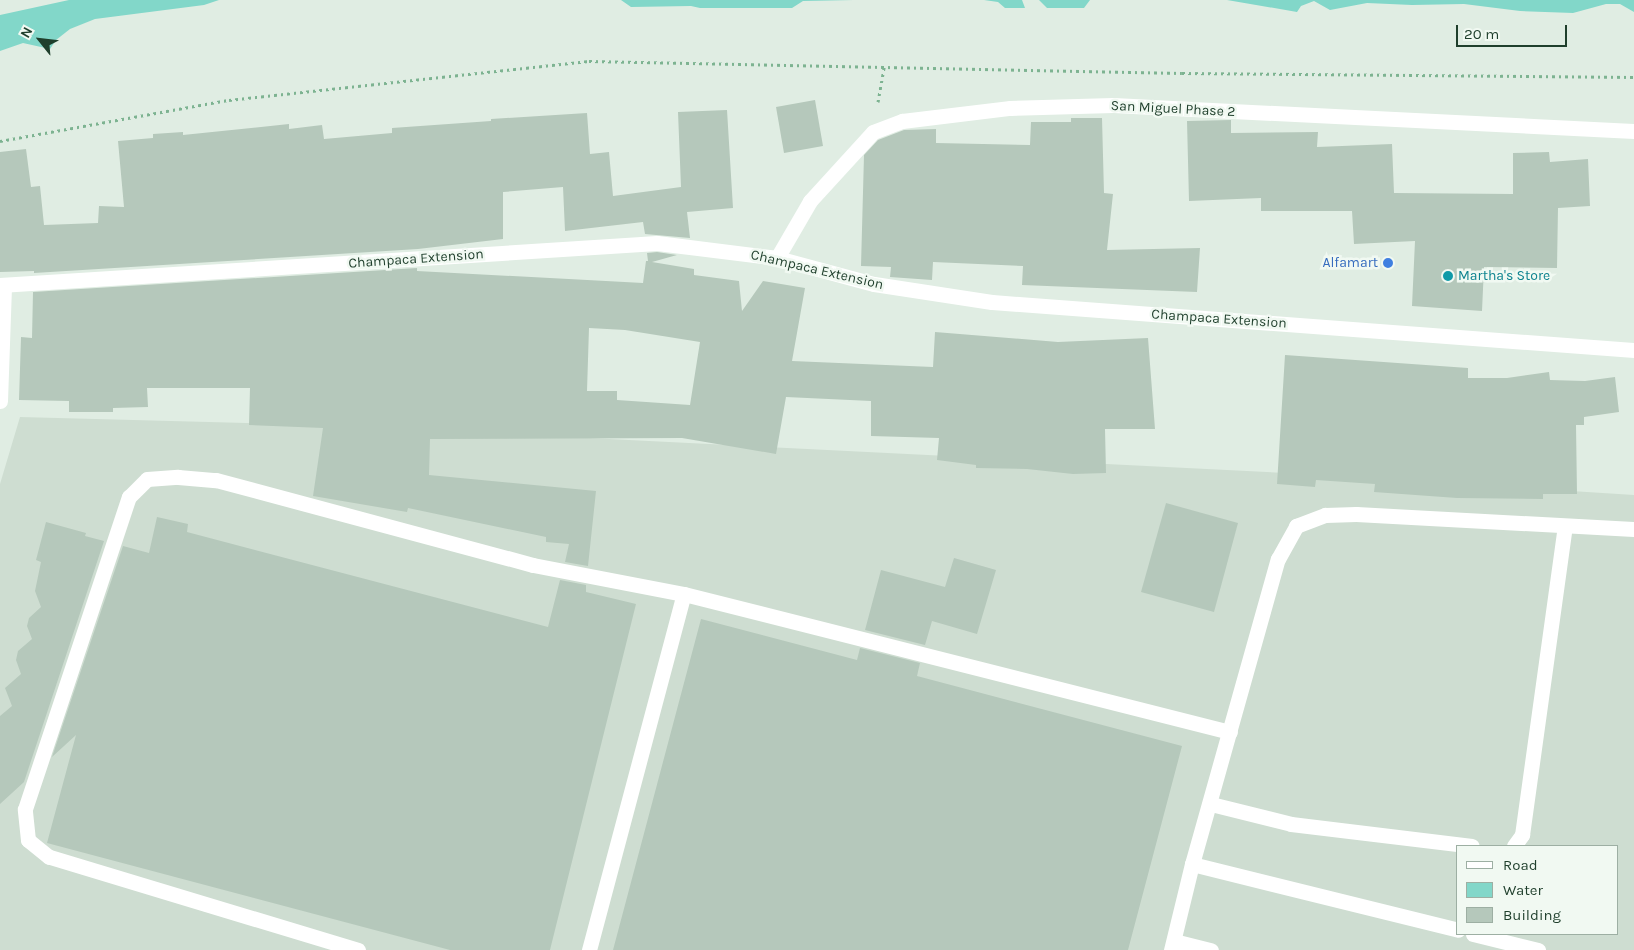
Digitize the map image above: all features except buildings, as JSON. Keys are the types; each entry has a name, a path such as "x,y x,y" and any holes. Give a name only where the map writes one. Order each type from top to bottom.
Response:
{"street":[{"name":"San Miguel Phase 2","path":"777,258 810,201 873,132 902,120 1010,108 1114,105 1634,131"},
{"name":"Champaca Extension","path":"2,285 657,243 777,258 874,284 992,302 1634,350"},
{"path":"0,401 2,285"},
{"path":"358,950 49,857 28,840 26,810 129,497 147,479 178,477 216,480 533,565 684,594 1230,732"},
{"path":"1211,950 1173,946 1192,864 1211,804 1278,559 1296,526 1324,515 1356,514 1565,527 1634,529"},
{"path":"1515,845 1522,835 1565,527"},
{"path":"589,950 684,594"},
{"path":"1211,804 1291,824 1464,845"},
{"path":"1192,864 1456,930"},
{"path":"1477,935 1538,950"}],"path":[{"path":"0,141 229,100 589,62 1182,74 1634,77"}],"shaded area":[{"path":"20,417 318,425 569,437 1285,473 1634,495 1634,950 0,950 0,484"}],"water":[{"path":"69,0 219,0 204,5 95,19 70,29 56,40 50,49 23,43 0,51 0,15"},
{"path":"621,0 854,0 803,1 792,8 700,8 691,6 631,7"},
{"path":"984,0 1022,0 1025,8 1005,8 998,2"},
{"path":"1039,0 1090,0 1084,8 1047,8"},
{"path":"1227,0 1634,0 1634,12 1620,4 1606,4 1573,13 1520,11 1464,4 1412,5 1367,3 1330,10 1314,1 1301,6 1297,12"}],"place":[{"name":"Alfamart","path":"1388,263"},
{"name":"Martha's Store","path":"1448,276"}]}
